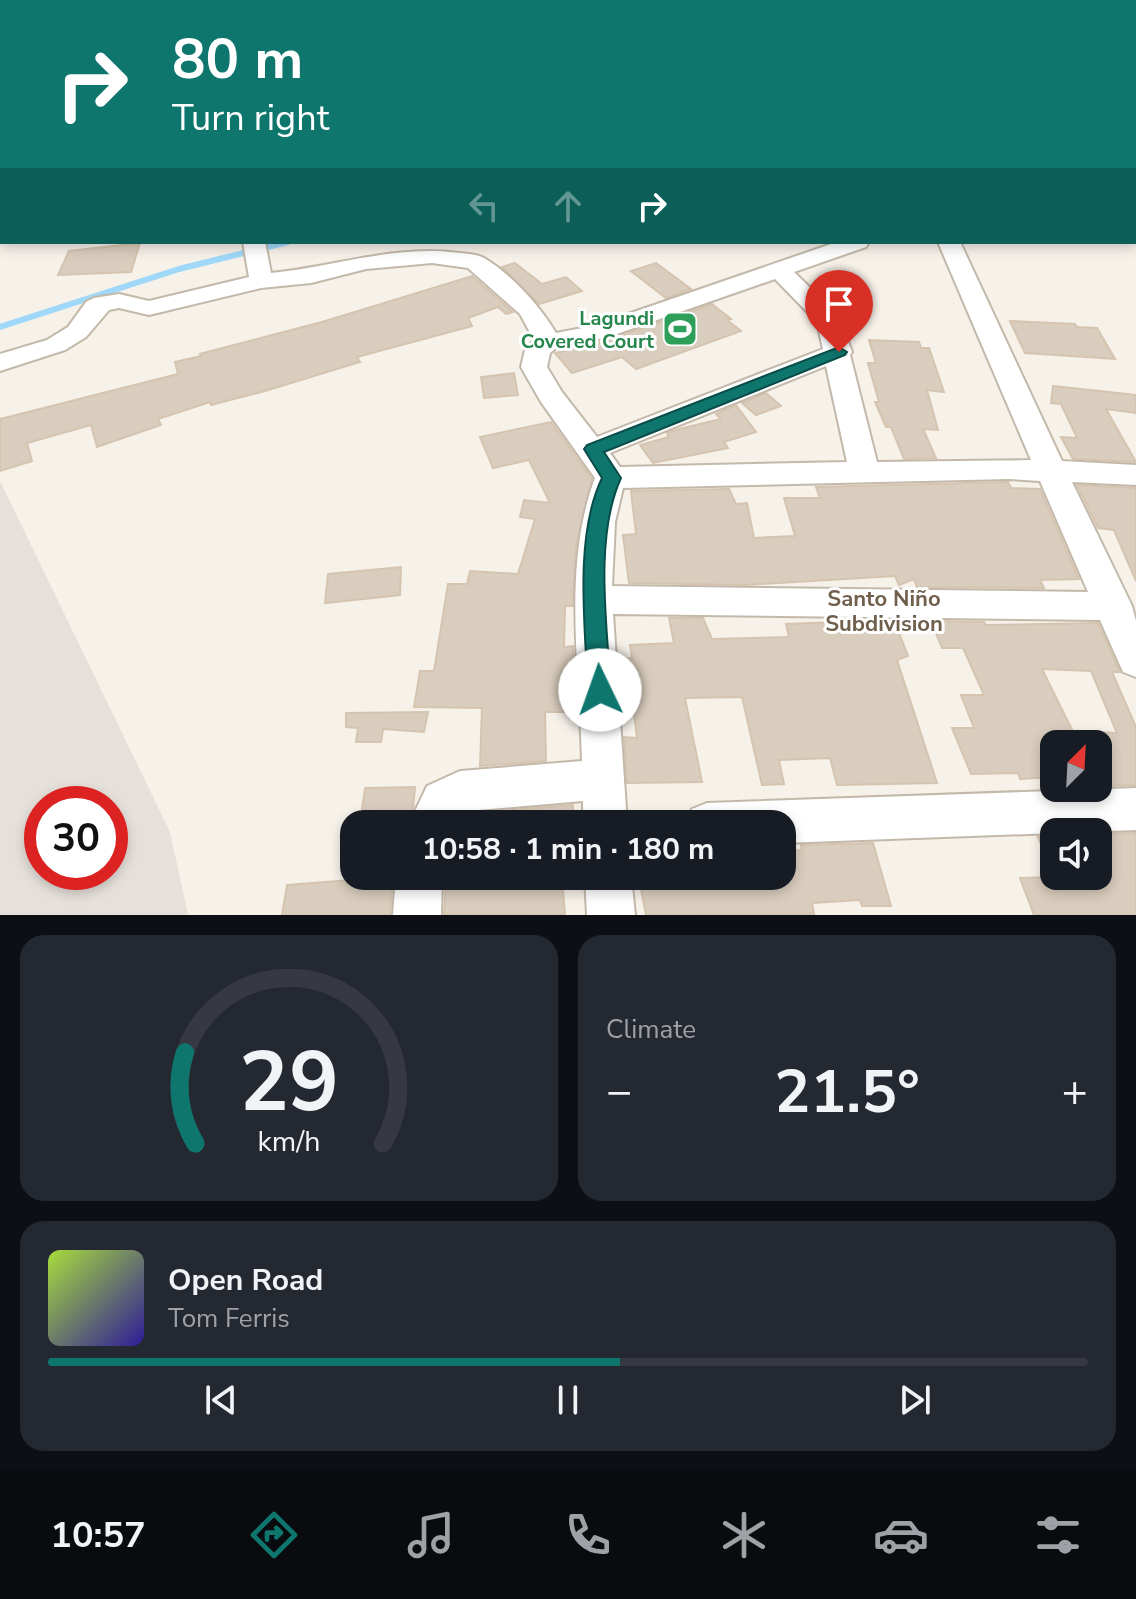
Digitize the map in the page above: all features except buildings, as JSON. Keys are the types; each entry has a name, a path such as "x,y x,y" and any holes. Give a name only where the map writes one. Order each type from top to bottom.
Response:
{"street":[{"path":"254,244 261,281"},
{"path":"605,810 595,600 598,529 605,491 602,464 543,387 534,367 538,350 548,342 599,332 852,244"},
{"path":"950,244 1136,661"},
{"path":"0,385 77,332 95,307 103,303 119,301 149,308 261,281 311,276 366,262 432,256 444,251 475,262 511,291 530,310 548,342"},
{"path":"779,270 829,320 839,352 864,471"},
{"path":"149,308 160,319 198,314 275,294 311,276"},
{"path":"0,363 46,351"},
{"path":"602,464 839,352"},
{"path":"602,464 1136,475"},
{"path":"595,600 1114,606"},
{"path":"438,810 442,801 460,791 604,779"},
{"path":"796,821 1136,809"},
{"path":"417,915 418,890"},
{"path":"609,890 611,915"}],"shaded area":[{"path":"0,481 170,832 188,915 0,915"}],"waterway":[{"path":"0,327 179,269 280,244"}],"place":[{"name":"Lagundi Covered Court","path":"680,329"}],"district":[{"name":"Santo Niño Subdivision","path":"884,610"}],"route":[{"path":"600,690 595,600 598,529 605,491 611,478 593,449 839,352"}]}
